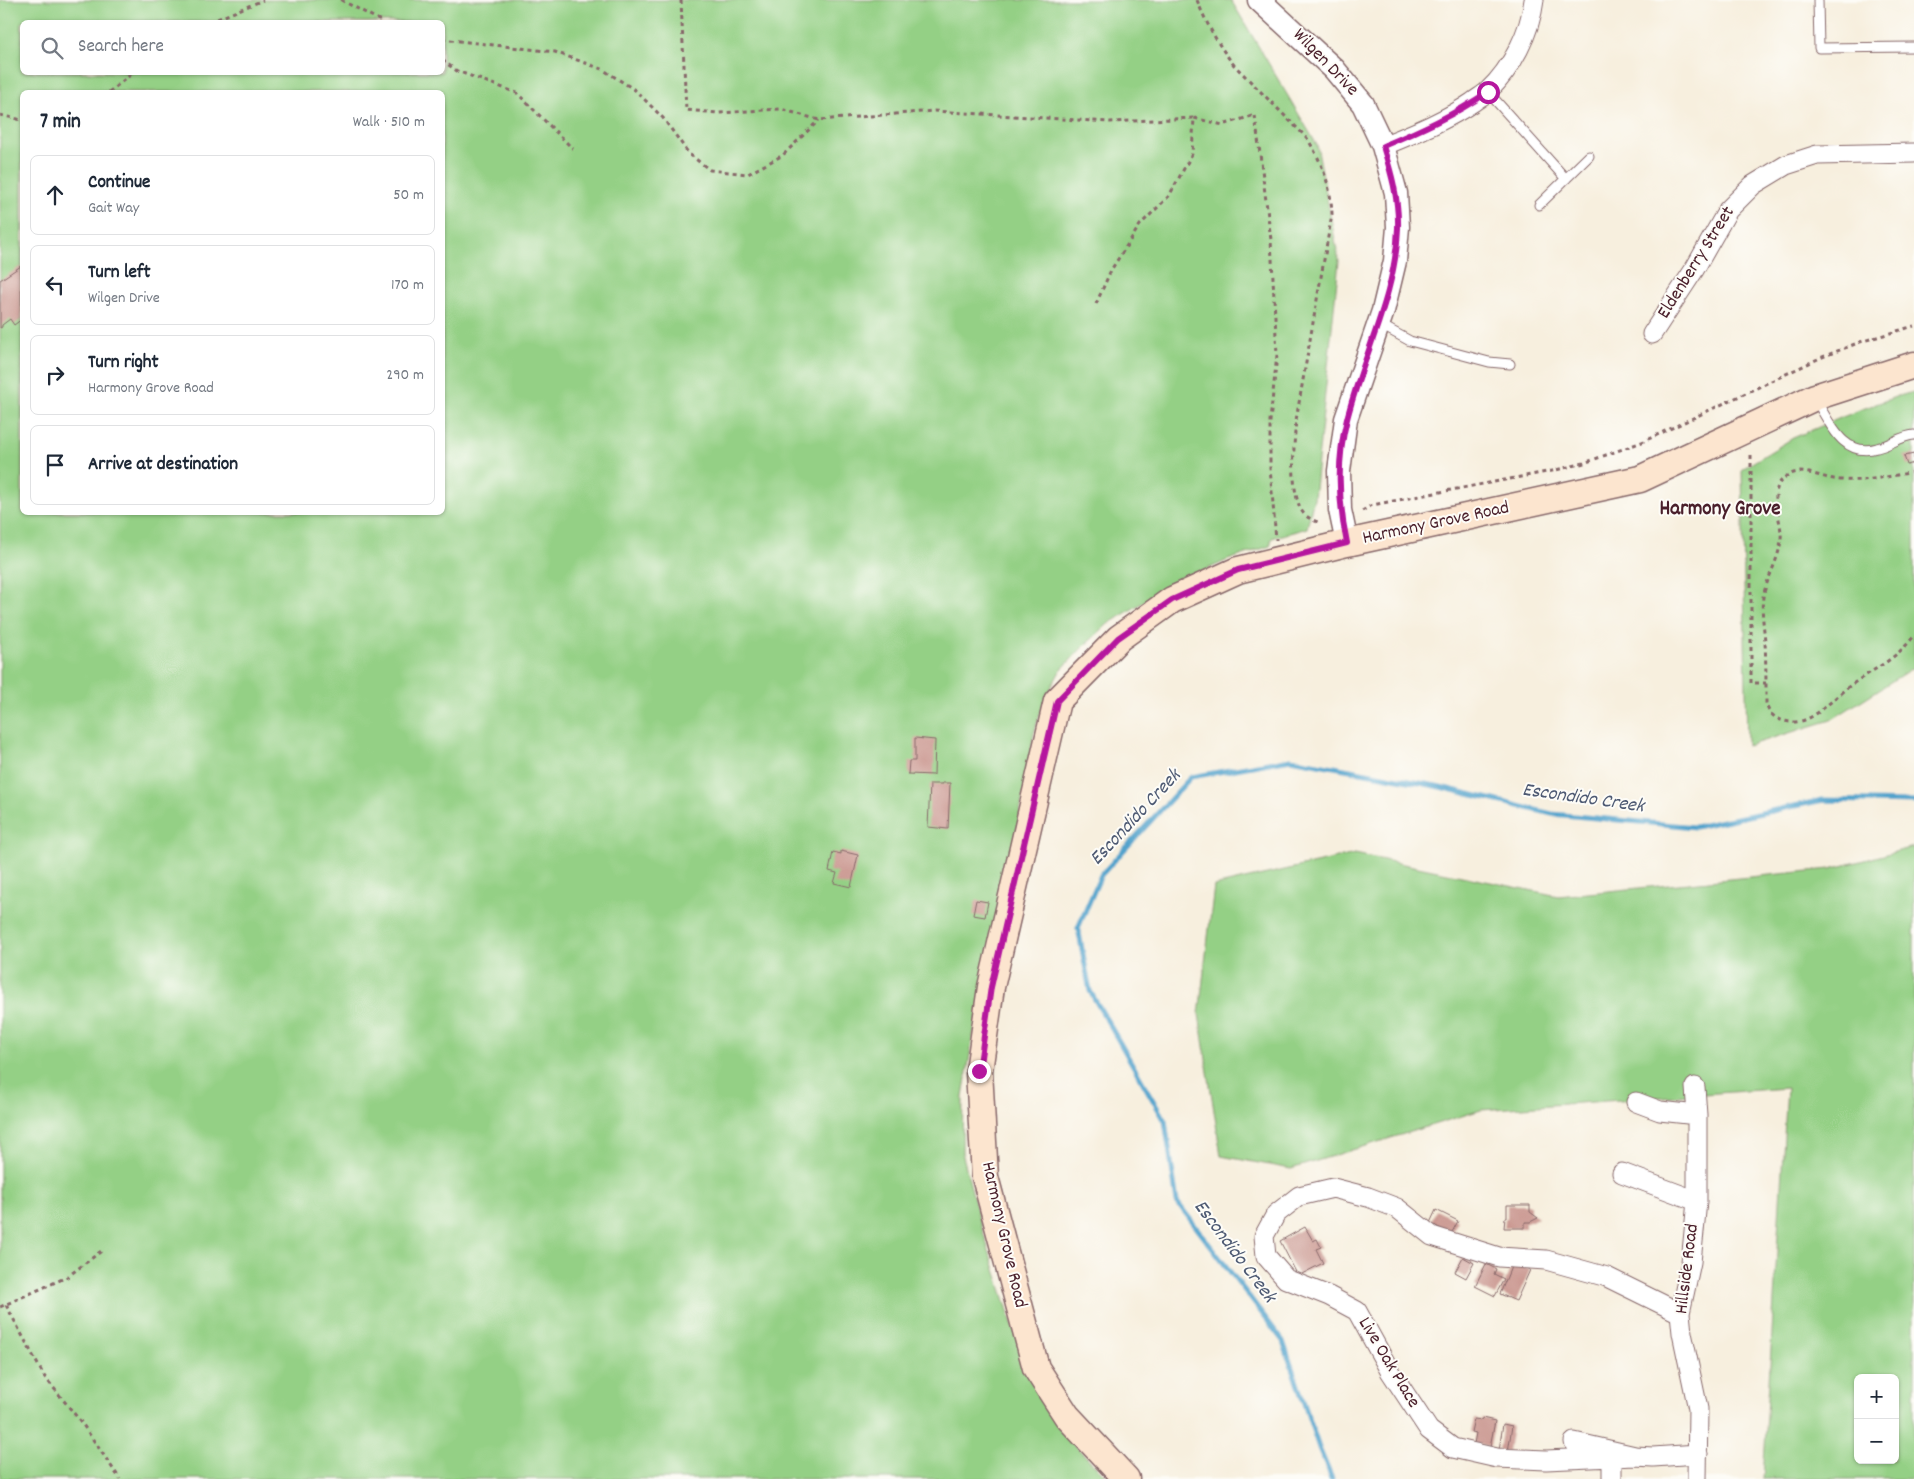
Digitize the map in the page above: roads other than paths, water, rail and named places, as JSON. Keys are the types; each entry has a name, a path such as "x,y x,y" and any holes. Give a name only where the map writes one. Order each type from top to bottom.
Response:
{"main road":[{"name":"Harmony Grove Road","path":"1126,1479 1067,1416 1036,1368 985,1177 979,1071 991,987 1057,701 1118,638 1172,600 1238,570 1347,543 1640,479 1815,397 1914,365"}],"street":[{"name":"Wilgen Drive","path":"1259,0 1304,40 1351,86 1364,104 1383,146 1396,193 1398,227 1395,261 1378,324 1346,419 1339,471 1340,510 1347,543"},
{"path":"1383,146 1431,126 1458,112 1488,92 1517,53 1527,31 1533,12 1534,0"},
{"name":"Eldenberry Street","path":"1652,334 1694,270 1728,210 1740,196 1758,181 1786,165 1817,155 1914,152"},
{"name":"Hillside Road","path":"1695,1088 1697,1115 1697,1201 1691,1262 1680,1313 1698,1409 1697,1479"},
{"path":"1636,1102 1660,1111 1697,1115"},
{"path":"1622,1173 1697,1201"},
{"name":"Live Oak Place","path":"1635,1456 1546,1460 1497,1458 1453,1448 1429,1430 1390,1370 1357,1311 1329,1296 1286,1279 1266,1256 1264,1236 1276,1214 1299,1196 1333,1188 1368,1197 1397,1208 1432,1236 1499,1258 1546,1260 1607,1278 1680,1313"},
{"path":"1574,1442 1635,1456 1653,1457 1698,1454"},
{"path":"1612,1458 1612,1479"}],"lane":[{"path":"1818,0 1818,48 1914,47"},
{"path":"1488,92 1566,179"},
{"path":"1539,205 1590,156"},
{"path":"1378,324 1410,341 1489,362 1510,364"},
{"path":"1815,397 1837,436 1850,447 1871,450 1914,435"}],"waterway":[{"name":"Escondido Creek","path":"1332,1479 1319,1448 1283,1341 1177,1202 1165,1121 1090,991 1078,928 1101,875 1191,777 1291,759 1436,786 1552,814 1695,827 1823,800 1914,802"}],"district":[{"name":"Harmony Grove","path":"1720,510"}]}
